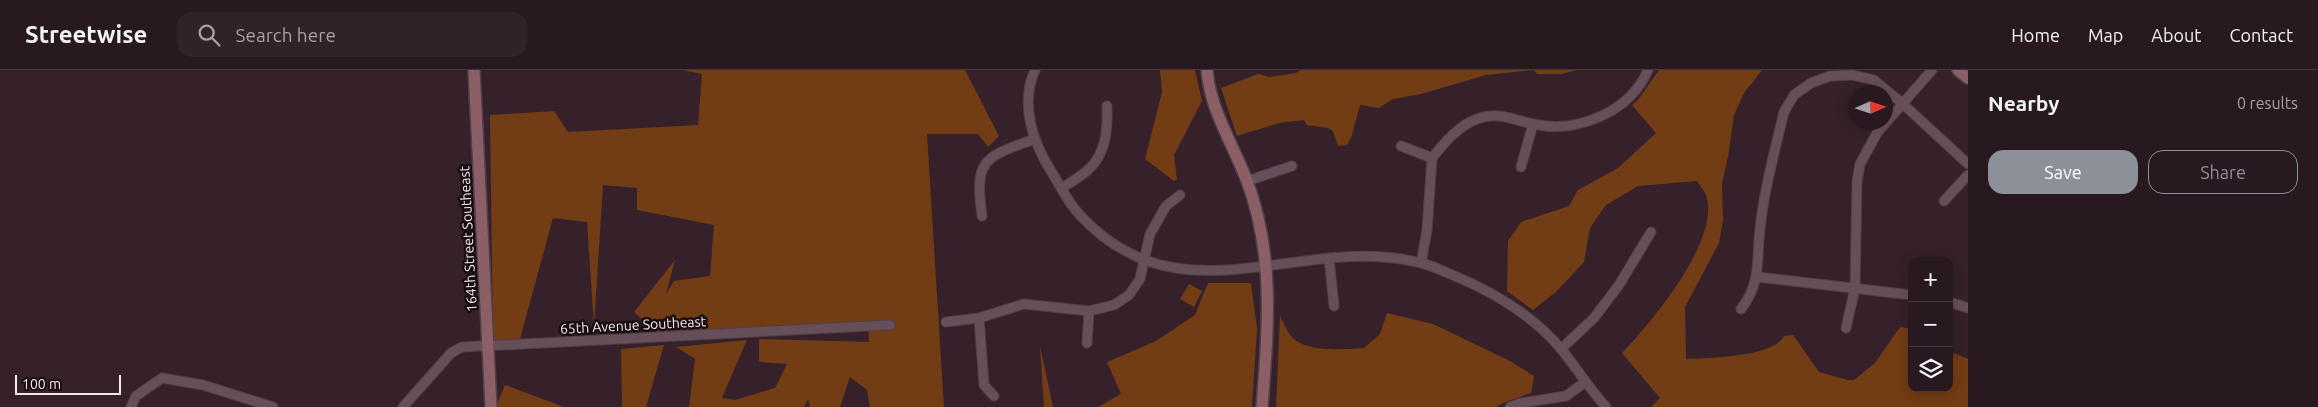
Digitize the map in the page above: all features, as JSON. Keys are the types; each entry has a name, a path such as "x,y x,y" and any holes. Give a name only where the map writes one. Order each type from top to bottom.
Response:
{"street":[{"name":"164th Street Southeast","path":"474,70 491,407"},
{"path":"1036,70 1029,83 1028,106 1035,139 1062,188 1079,214 1118,247 1144,260 1174,268 1201,272 1329,258 1374,256 1421,263 1479,286 1522,311 1561,349 1584,383 1606,407"},
{"path":"1207,70 1211,94 1247,181 1261,228 1266,266 1269,332 1262,407"},
{"path":"1421,263 1427,230 1432,158 1458,130 1479,118 1499,115 1533,124 1557,126 1574,125 1602,117 1638,88 1648,70"},
{"path":"1846,328 1855,288 1857,182 1860,164 1877,133 1932,70"},
{"path":"1958,70 1968,78"},
{"path":"1741,310 1749,299 1758,277 1760,229 1784,112 1794,95 1811,83 1844,73 1862,73 1874,80 1903,104 1968,164"},
{"path":"1062,188 1091,167 1102,148 1108,124 1107,106"},
{"path":"1522,167 1533,124"},
{"path":"982,216 978,188 982,168 991,157 1003,150 1035,139"},
{"path":"1401,146 1432,158"},
{"path":"1247,181 1292,166"},
{"path":"1944,201 1968,175"},
{"path":"946,322 979,318 1024,304 1089,311 1114,305 1129,295 1140,279 1150,234 1166,206 1180,195"},
{"path":"1561,349 1594,318 1619,285 1651,232"},
{"path":"1329,258 1334,306"},
{"path":"1758,277 1908,295"},
{"path":"1953,303 1968,308"},
{"path":"1087,343 1089,311"},
{"path":"979,318 984,385 994,396"},
{"name":"65th Avenue Southeast","path":"402,407 451,353 462,348 890,325"},
{"path":"131,407 136,396 162,378 203,385 273,407"},
{"path":"1510,407 1521,403 1566,396 1584,383"}],"shaded area":[{"path":"683,70 965,70 999,136 988,147 978,134 927,134 944,407 870,407 867,390 850,377 840,407 810,407 808,399 804,407 689,407 695,359 676,347 747,340 722,398 735,400 775,388 787,364 759,362 759,339 869,342 868,321 657,332 634,312 675,260 666,294 674,281 710,276 714,225 637,210 637,188 603,185 594,326 587,222 553,218 520,339 493,342 490,115 554,111 568,132 698,125 702,74"},
{"path":"1160,70 1195,70 1202,101 1174,155 1177,179 1174,181 1145,159 1162,92"},
{"path":"1301,70 1534,70 1486,75 1421,94 1393,99 1379,108 1360,105 1351,138 1347,145 1338,146 1333,131 1328,128 1307,125 1304,120 1279,123 1237,136 1221,88 1258,74 1270,77 1296,73"},
{"path":"1534,70 1577,70 1561,74 1537,74"},
{"path":"1659,70 1762,70 1744,93 1734,115 1722,183 1723,220 1719,243 1685,307 1686,359 1724,357 1754,352 1778,343 1784,336 1793,335 1819,372 1854,380 1875,363 1900,327 1908,328 1908,392 1953,392 1953,353 1968,359 1968,407 1651,407 1660,398 1622,353 1665,303 1693,259 1708,216 1707,198 1697,181 1638,186 1606,205 1590,228 1584,262 1557,291 1533,310 1507,291 1508,241 1521,222 1569,206 1578,190 1618,168 1656,133 1632,105 1638,100"},
{"path":"1208,283 1251,283 1257,329 1252,407 1098,407 1121,394 1107,362 1156,341 1195,315"},
{"path":"1189,284 1202,291 1194,307 1180,299"},
{"path":"1387,313 1433,324 1510,361 1534,376 1531,393 1496,407 1276,407 1280,316 1290,335 1306,346 1326,349 1347,349 1364,348 1380,334"},
{"path":"664,345 646,407 622,407 621,349"},
{"path":"1040,346 1053,407 1044,407"},
{"path":"505,385 564,407 496,407"}]}
